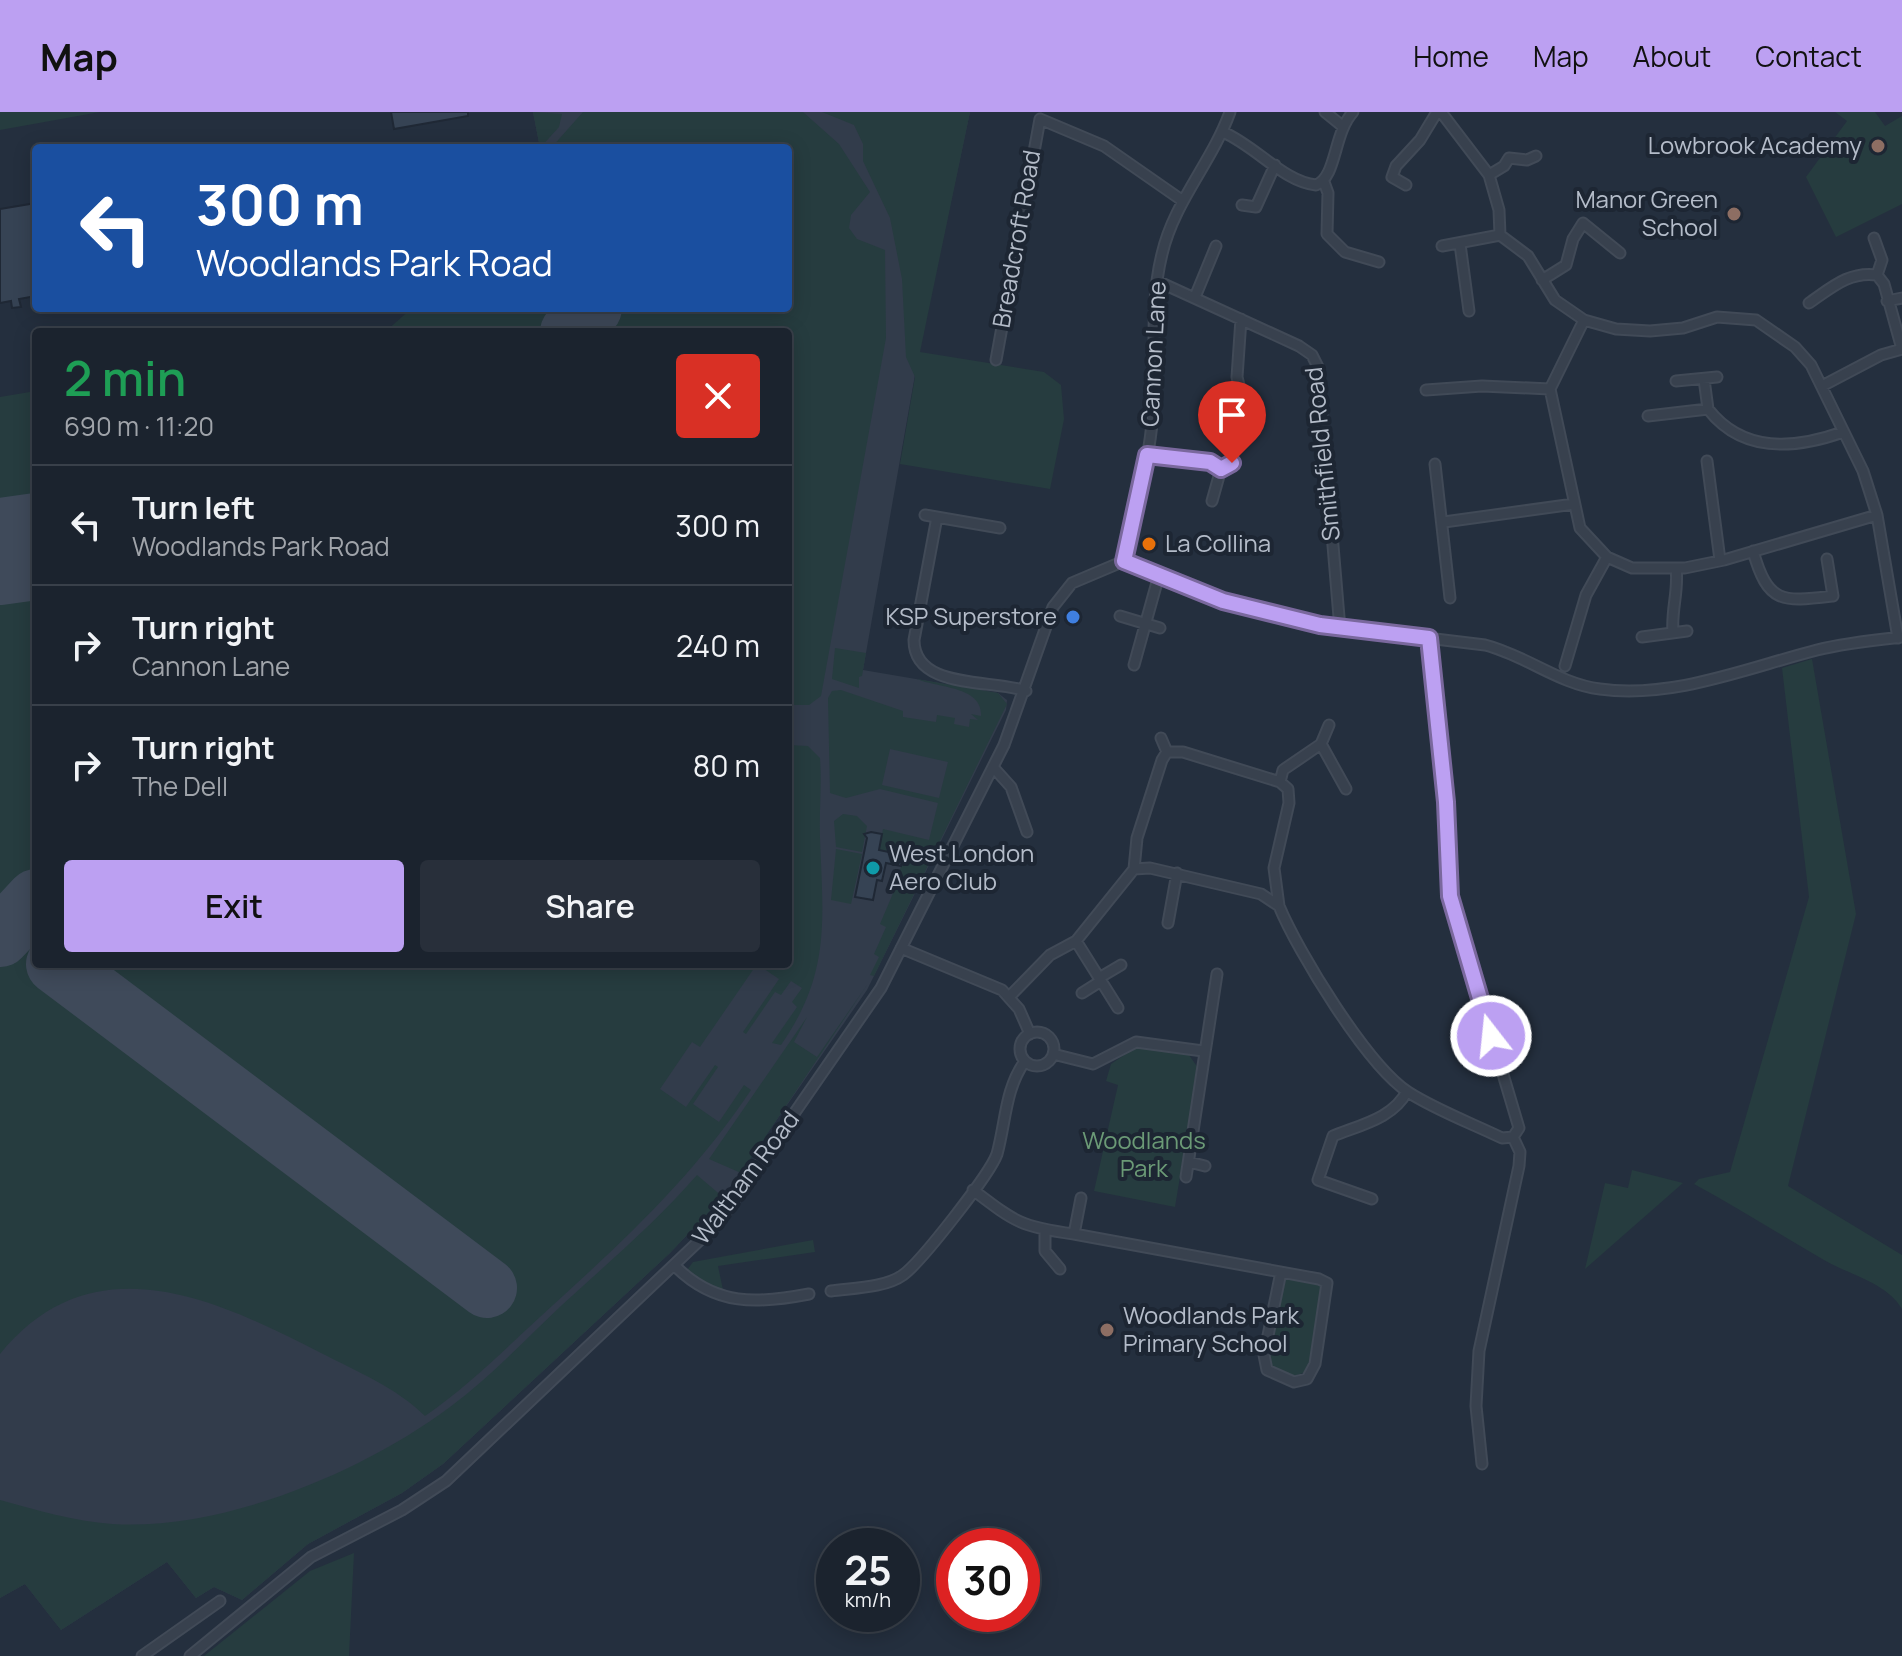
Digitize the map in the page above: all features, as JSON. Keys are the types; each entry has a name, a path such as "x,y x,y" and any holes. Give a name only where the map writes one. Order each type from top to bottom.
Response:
{"street":[{"name":"Cannon Lane","path":"1124,561 1152,424 1152,338 1162,253 1183,201 1223,132 1230,112"},
{"path":"1325,112 1341,125"},
{"path":"1223,132 1248,143 1289,179 1316,185 1324,182 1331,172 1341,125 1353,112"},
{"path":"1406,185 1392,177 1396,166 1420,140 1439,112 1489,175 1499,210 1500,235"},
{"name":"Breadcroft Road","path":"996,360 1040,119 1104,146 1183,201"},
{"path":"1489,175 1504,166 1509,158 1527,160 1536,156"},
{"path":"1242,205 1256,207 1275,165"},
{"path":"1324,182 1328,193 1327,234 1345,252 1379,262"},
{"path":"1542,280 1566,265 1573,239 1583,223 1620,253"},
{"path":"1124,561 1223,601 1340,629 1497,648 1580,685 1631,692 1693,683 1819,650 1900,638 1877,515 1863,471 1822,386 1795,347 1756,320 1717,317 1683,328 1650,331 1616,329 1584,320 1555,300 1528,256 1500,235 1442,246"},
{"path":"1874,238 1882,260 1877,275"},
{"path":"1460,244 1469,288 1469,311"},
{"path":"1195,297 1216,246"},
{"path":"1809,303 1843,279 1862,273 1877,275 1884,284 1902,349 1881,355 1822,386"},
{"name":"Smithfield Road","path":"1157,281 1299,346 1312,355 1318,367 1340,629"},
{"path":"1887,301 1902,298"},
{"path":"1241,319 1237,377 1241,394"},
{"path":"1584,320 1550,389 1580,528 1607,557 1632,568 1676,568 1720,560 1877,515"},
{"path":"1676,381 1717,377"},
{"path":"1704,379 1708,409 1746,439 1763,445 1788,446 1843,432"},
{"path":"1426,390 1482,386 1550,389"},
{"path":"1648,416 1708,409"},
{"path":"1147,455 1210,462 1221,469"},
{"path":"1707,461 1720,560"},
{"path":"1212,501 1221,469 1232,463"},
{"path":"1435,464 1444,522 1442,541 1450,598"},
{"path":"1444,522 1574,504"},
{"path":"925,515 1000,528"},
{"path":"937,517 914,640 919,659 934,673 1026,691"},
{"path":"1753,551 1761,579 1772,594 1790,601 1833,596 1827,559"},
{"path":"1565,666 1586,595 1607,557"},
{"name":"Waltham Road","path":"190,1656 311,1557 402,1510 446,1481 676,1267 719,1222 881,988 993,767 1026,691 1053,607 1072,583 1124,561"},
{"path":"1673,632 1676,568"},
{"path":"1134,665 1159,575"},
{"path":"1120,616 1160,628"},
{"path":"1642,637 1687,631"},
{"path":"1429,638 1446,802 1450,896 1520,1152 1479,1351 1476,1406 1482,1464"},
{"path":"1559,645 1570,645"},
{"path":"1280,782 1283,770 1321,744 1329,725"},
{"path":"1009,997 1050,955 1076,941 1134,869 1137,838 1167,752 1161,738"},
{"path":"1321,744 1346,789"},
{"path":"1167,752 1183,752 1280,782 1289,795 1274,868 1279,906 1348,1024 1377,1065 1407,1091 1502,1138 1516,1133"},
{"path":"993,767 1011,787 1027,832"},
{"path":"1134,869 1150,868 1177,873 1261,894 1279,906"},
{"path":"1168,923 1177,873"},
{"path":"1261,894 1275,882"},
{"path":"1076,941 1118,1008"},
{"path":"901,948 1002,990 1030,1034"},
{"path":"1082,993 1121,965"},
{"path":"1186,1177 1217,974"},
{"path":"1215,987 1228,989"},
{"path":"1025,1061 1020,1046 1030,1034 1041,1033 1050,1038 1053,1054"},
{"path":"1053,1054 1093,1064 1111,1058 1136,1042 1203,1051"},
{"path":"1025,1061 1041,1065 1053,1054"},
{"path":"831,1291 901,1277 996,1158 1012,1079 1025,1061"},
{"path":"1372,1200 1318,1180 1333,1136 1386,1114 1400,1105 1407,1091"},
{"path":"1189,1162 1205,1166"},
{"path":"973,1190 1027,1227 1045,1232 1074,1234 1281,1272 1319,1279 1327,1283 1329,1292 1315,1364 1307,1379 1294,1382 1267,1370 1264,1355 1281,1272"},
{"path":"1074,1234 1081,1198"},
{"path":"1045,1232 1045,1251 1060,1269"},
{"path":"676,1267 708,1291 737,1300 766,1302 809,1294"},
{"path":"142,1656 220,1601"}],"shaded area":[{"path":"533,112 970,112 919,352 863,670 998,693 1007,700 1006,710 867,990 723,1197 670,1253 443,1464 402,1493 308,1544 242,1600 214,1587 196,1598 167,1562 61,1630 25,1584 0,1598 0,422 32,904 32,968 792,968 792,328 788,328 788,312 792,312 792,144 539,144"}],"green space":[{"path":"0,112 100,112 0,130"},
{"path":"533,112 562,114 559,127 544,144 539,144"},
{"path":"583,112 803,112 839,144 870,192 851,215 849,228 857,239 885,250 886,338 821,696 809,705 792,705 792,328 390,328 408,312 792,312 792,144 555,144"},
{"path":"822,112 970,112 920,352 1044,372 1061,385 1064,419 1050,489 900,464 915,377 906,357 902,279 890,218 863,161 863,144 854,125"},
{"name":"Lowbrook Academy","path":"1835,112 1875,112 1885,126 1902,116 1902,204 1836,237 1806,177 1847,121"},
{"path":"32,392 32,968 754,968 700,1047 692,1042 660,1089 686,1107 715,1065 718,1067 693,1104 719,1122 744,1085 751,1090 728,1123 679,1183 626,1237 484,1368 425,1416 376,1381 280,1333 197,1299 155,1290 114,1290 74,1298 36,1319 0,1354 0,397"},
{"path":"835,648 866,653 859,688 832,679"},
{"path":"1812,659 1856,914 1788,1186 1902,1255 1902,1309 1878,1286 1824,1260 1694,1184 1699,1179 1730,1172 1809,897 1782,668"},
{"path":"917,679 998,693 1007,704 874,976 870,975 879,957 874,954 886,927 880,924 897,884 903,856 879,850 883,829 929,840 938,803 880,789 846,798 830,793 828,698 832,691 841,690 903,711 903,717 936,722 937,715 955,718 954,724 969,727 970,719 978,720 971,714 981,716 980,706 967,693","holes":["890,749 948,762 939,798 882,785"]},
{"path":"792,745 808,746 820,758 820,945 809,994 781,1045 772,1043 797,1007 792,1002 802,988 791,981 781,995 775,992 746,1034 743,1032 779,979 763,968 792,968"},
{"path":"843,814 857,816 867,826 862,852 836,847 834,821"},
{"path":"836,849 862,854 851,904 831,900"},
{"path":"867,985 741,1173 709,1159 807,1017 794,1042 817,1057"},
{"name":"Woodlands Park","path":"1136,1047 1189,1055 1198,1068 1175,1207 1094,1191 1118,1085 1106,1081 1111,1064"},
{"path":"1632,1170 1683,1183 1585,1269 1605,1183 1628,1188"},
{"path":"697,1175 723,1197 670,1253 443,1464 402,1493 308,1544 242,1600 214,1587 196,1598 167,1562 61,1630 25,1584 0,1598 0,1500 84,1520 112,1524 155,1524 245,1507 334,1474 415,1431 465,1395 631,1242"},
{"path":"813,1240 815,1252 718,1266 723,1290 711,1287 687,1270 693,1262"},
{"path":"1286,1277 1320,1283 1324,1290 1311,1364 1303,1373 1294,1376 1273,1368 1269,1358"},
{"path":"354,1553 349,1656 204,1656 310,1571"}],"building":[{"path":"391,112 468,112 468,116 394,129"},
{"path":"32,204 32,297 19,299 21,307 12,308 11,301 0,303 0,209"},
{"name":"West London Aero Club","path":"864,834 882,834 879,850 903,855 901,866 886,863 882,881 877,880 873,900 855,897 867,838"}],"runway":[{"path":"574,328 588,312"},
{"path":"0,528 32,524"},
{"path":"0,575 32,571"},
{"path":"0,937 32,903"},
{"path":"61,968 487,1288"}],"place":[{"name":"Lowbrook Academy","path":"1878,146"},
{"name":"Manor Green School","path":"1734,214"},
{"name":"La Collina","path":"1149,544"},
{"name":"KSP Superstore","path":"1073,617"},
{"name":"West London Aero Club","path":"873,868"},
{"name":"Woodlands Park Primary School","path":"1107,1330"}],"route":[{"path":"1232,463 1221,469 1210,462 1147,455 1124,561 1223,601 1340,629 1429,638 1446,802 1450,896 1491,1036"}]}
